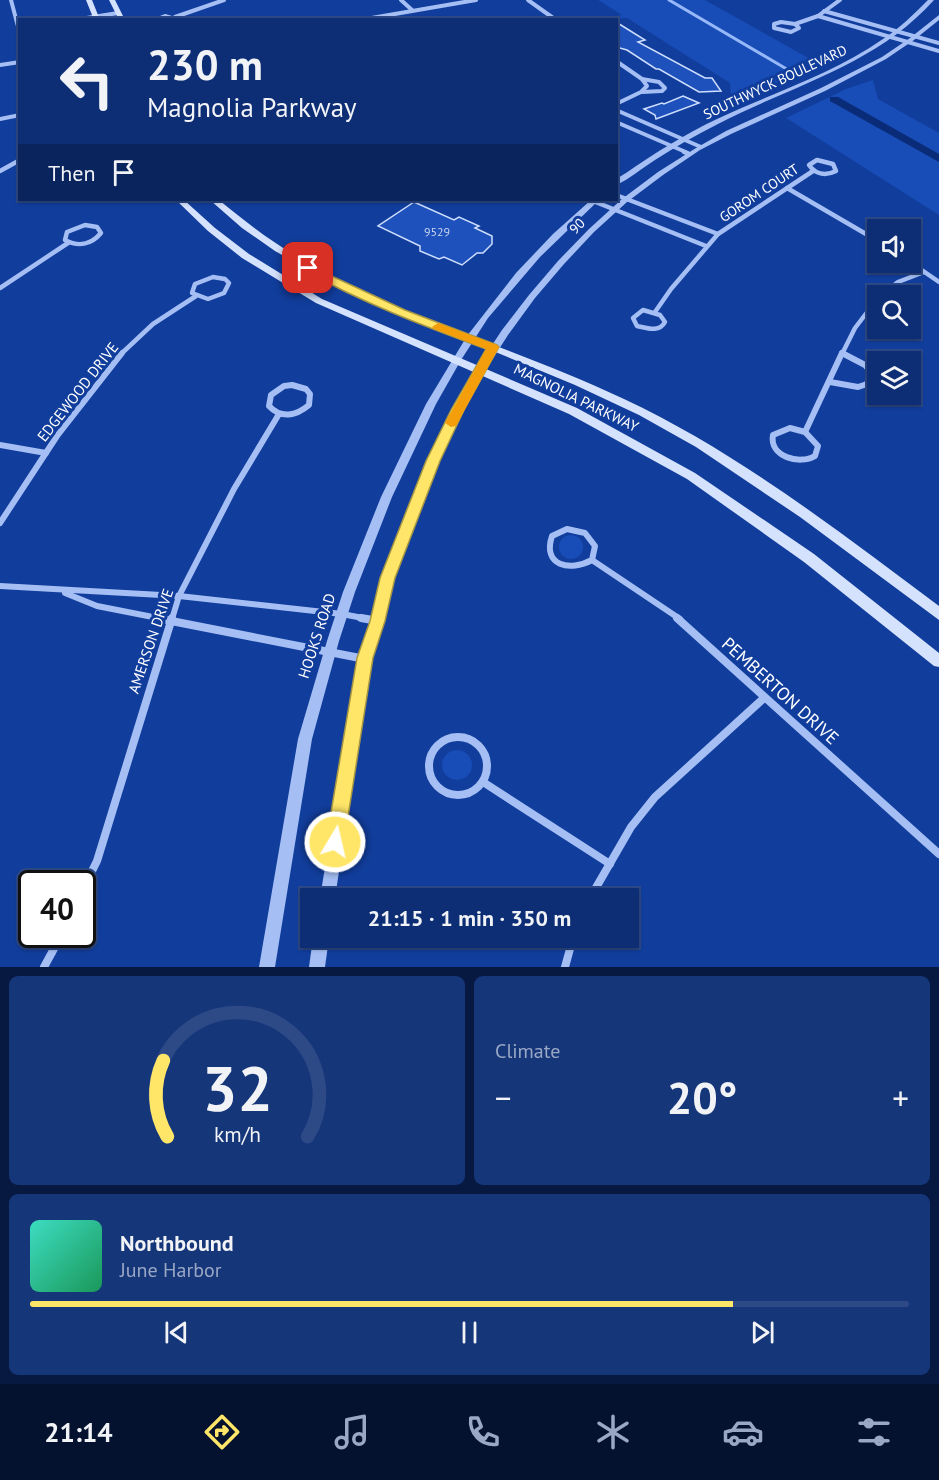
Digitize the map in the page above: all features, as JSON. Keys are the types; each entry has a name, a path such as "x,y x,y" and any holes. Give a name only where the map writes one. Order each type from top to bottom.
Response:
{"main road":[{"path":"89,0 97,18"},
{"path":"112,0 120,18"},
{"name":"MAGNOLIA PARKWAY","path":"181,201 197,218 229,244 281,280 357,318 573,411 691,476 809,558 939,661"},
{"name":"MAGNOLIA PARKWAY","path":"215,201 293,260 337,285 401,313 493,347 663,424 775,492 939,614"}],"street":[{"path":"10,0 18,25"},
{"path":"207,0 213,3"},
{"path":"160,18 165,16 175,18 224,0"},
{"path":"401,0 412,10"},
{"path":"370,18 476,0"},
{"path":"528,0 553,18"},
{"path":"795,24 798,30 791,32 781,31 773,26 781,22 795,24 818,16 840,0"},
{"name":"SOUTHWYCK BOULEVARD","path":"684,139 719,121 842,67 899,32 931,0"},
{"path":"824,11 939,44"},
{"path":"818,16 939,51"},
{"name":"SOUTHWYCK BOULEVARD","path":"701,147 736,128 871,67 917,37 939,16"},
{"path":"97,18 120,18"},
{"path":"0,65 18,62"},
{"path":"618,62 642,79 647,86 641,92 618,103"},
{"path":"641,92 662,91 665,88 658,82 642,79"},
{"path":"618,111 701,147"},
{"path":"0,119 18,115"},
{"path":"719,121 736,128"},
{"path":"618,123 688,154"},
{"path":"618,182 684,139"},
{"name":"90","path":"493,347 560,263 614,209 621,197 701,147"},
{"name":"GOROM COURT","path":"655,312 718,234 813,171 829,174 837,169 833,164 817,160 810,163 813,171"},
{"path":"0,171 15,167 18,163"},
{"path":"787,188 867,235"},
{"name":"GOROM COURT","path":"621,197 718,234"},
{"name":"90","path":"470,339 512,283 551,240 593,201"},
{"path":"596,201 706,246"},
{"path":"0,288 68,243 87,243 99,237 100,230 92,225 78,226 65,236 68,243"},
{"path":"921,270 939,282"},
{"path":"894,285 924,272"},
{"name":"EDGEWOOD DRIVE","path":"0,523 46,453 136,338 196,296 208,299 222,295 227,291 229,283 225,279 213,277 200,280 192,288 196,296"},
{"path":"805,432 842,353 867,311"},
{"name":"GOROM COURT","path":"638,312 655,312 664,318 665,322 659,328 642,329 634,322 633,318 638,312"},
{"name":"HOOKS ROAD","path":"267,967 305,741 342,614 388,491 456,360 470,339"},
{"path":"329,888 365,658 378,621 388,578 433,461 457,410 482,370 493,347"},
{"path":"830,382 858,387 867,384 870,379 871,372 865,365 842,353"},
{"path":"284,386 300,386 310,394 309,405 304,410 296,414 279,414 269,406 268,400 276,390 284,386"},
{"name":"AMERSON DRIVE","path":"92,870 179,596 234,489 279,414"},
{"path":"783,429 805,432 818,446 815,456 811,459 790,459 773,446 773,435 783,429"},
{"path":"0,445 46,453"},
{"path":"576,529 585,533 595,546 592,560 577,568 558,564 551,557 548,543 558,531 576,529"},
{"name":"PEMBERTON DRIVE","path":"592,560 681,620 764,698 939,854"},
{"path":"0,586 179,596 342,614 378,621"},
{"path":"58,591 97,606 365,658"},
{"path":"596,888 631,827 655,797 764,698"},
{"path":"452,737 464,737 474,741 482,749 487,759 487,771 483,782 474,790 464,794 452,794 441,790 433,782 429,771 429,759 434,749 442,741 452,737"},
{"path":"483,782 610,864"},
{"path":"44,967 54,948"},
{"path":"317,967 320,948"},
{"path":"565,967 570,948"}],"shaded area":[{"path":"598,0 705,0 812,60 800,74 731,101 730,83 627,18 608,18 622,15"},
{"path":"873,80 878,99 939,133 939,215 786,118 846,89"},
{"path":"571,535 579,539 583,547 579,555 571,559 563,555 559,547 563,539"},
{"path":"457,750 468,754 472,765 468,776 457,780 446,776 442,765 446,754"}],"building":[{"path":"618,23 645,40 638,42 705,78 712,78 721,91 699,92 627,50 618,48"},
{"path":"683,96 699,103 656,119 655,115 644,109 664,104"},
{"path":"414,202 454,220 459,217 479,226 475,228 492,236 492,244 483,253 477,253 462,265 444,257 439,259 420,251 420,246 378,226"}],"waterway":[{"path":"669,0 790,71"},
{"path":"834,99 939,159"}],"slow traffic":[{"path":"438,327 493,347 451,423"}],"route":[{"path":"308,268 337,285 401,313 493,347 482,370 457,410 433,461 388,578 378,621 365,658 335,842"}]}
